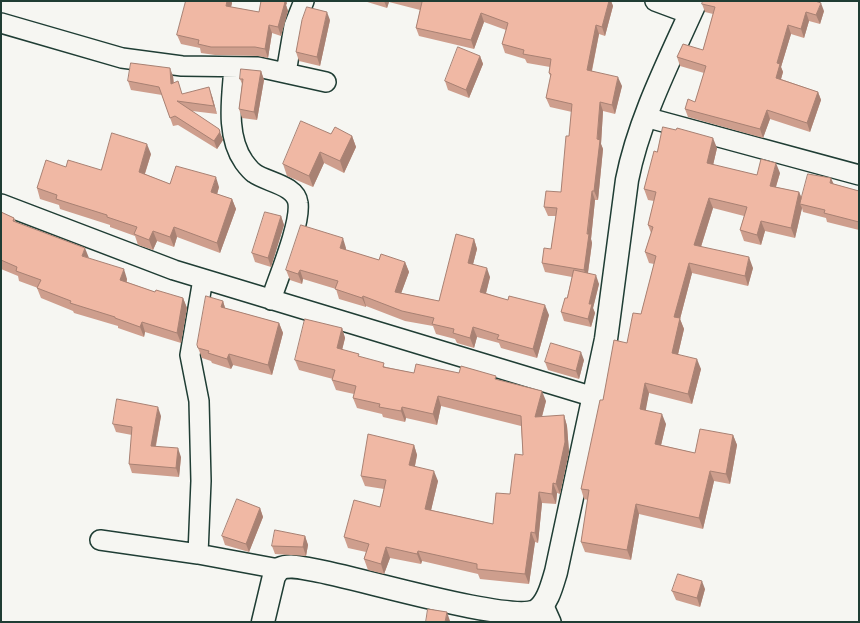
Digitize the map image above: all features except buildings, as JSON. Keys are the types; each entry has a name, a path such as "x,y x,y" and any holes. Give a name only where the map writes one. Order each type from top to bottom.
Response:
{"street":[{"path":"286,73 294,26 304,1"},
{"path":"100,540 198,554 278,569 290,566 328,573 473,612 501,616 526,616 535,612 547,613 606,339 627,180 632,156 645,118 693,7 655,1"},
{"path":"1,24 122,58 182,66 258,67 326,82"},
{"path":"234,67 231,112 232,127 236,143 244,161 254,174 286,189 294,195 298,202 299,213 295,229 271,300"},
{"path":"645,118 859,175"},
{"path":"1,204 174,270 594,397"},
{"path":"198,554 201,482 199,401 190,355 203,279"},
{"path":"262,622 274,576 278,569"}]}
